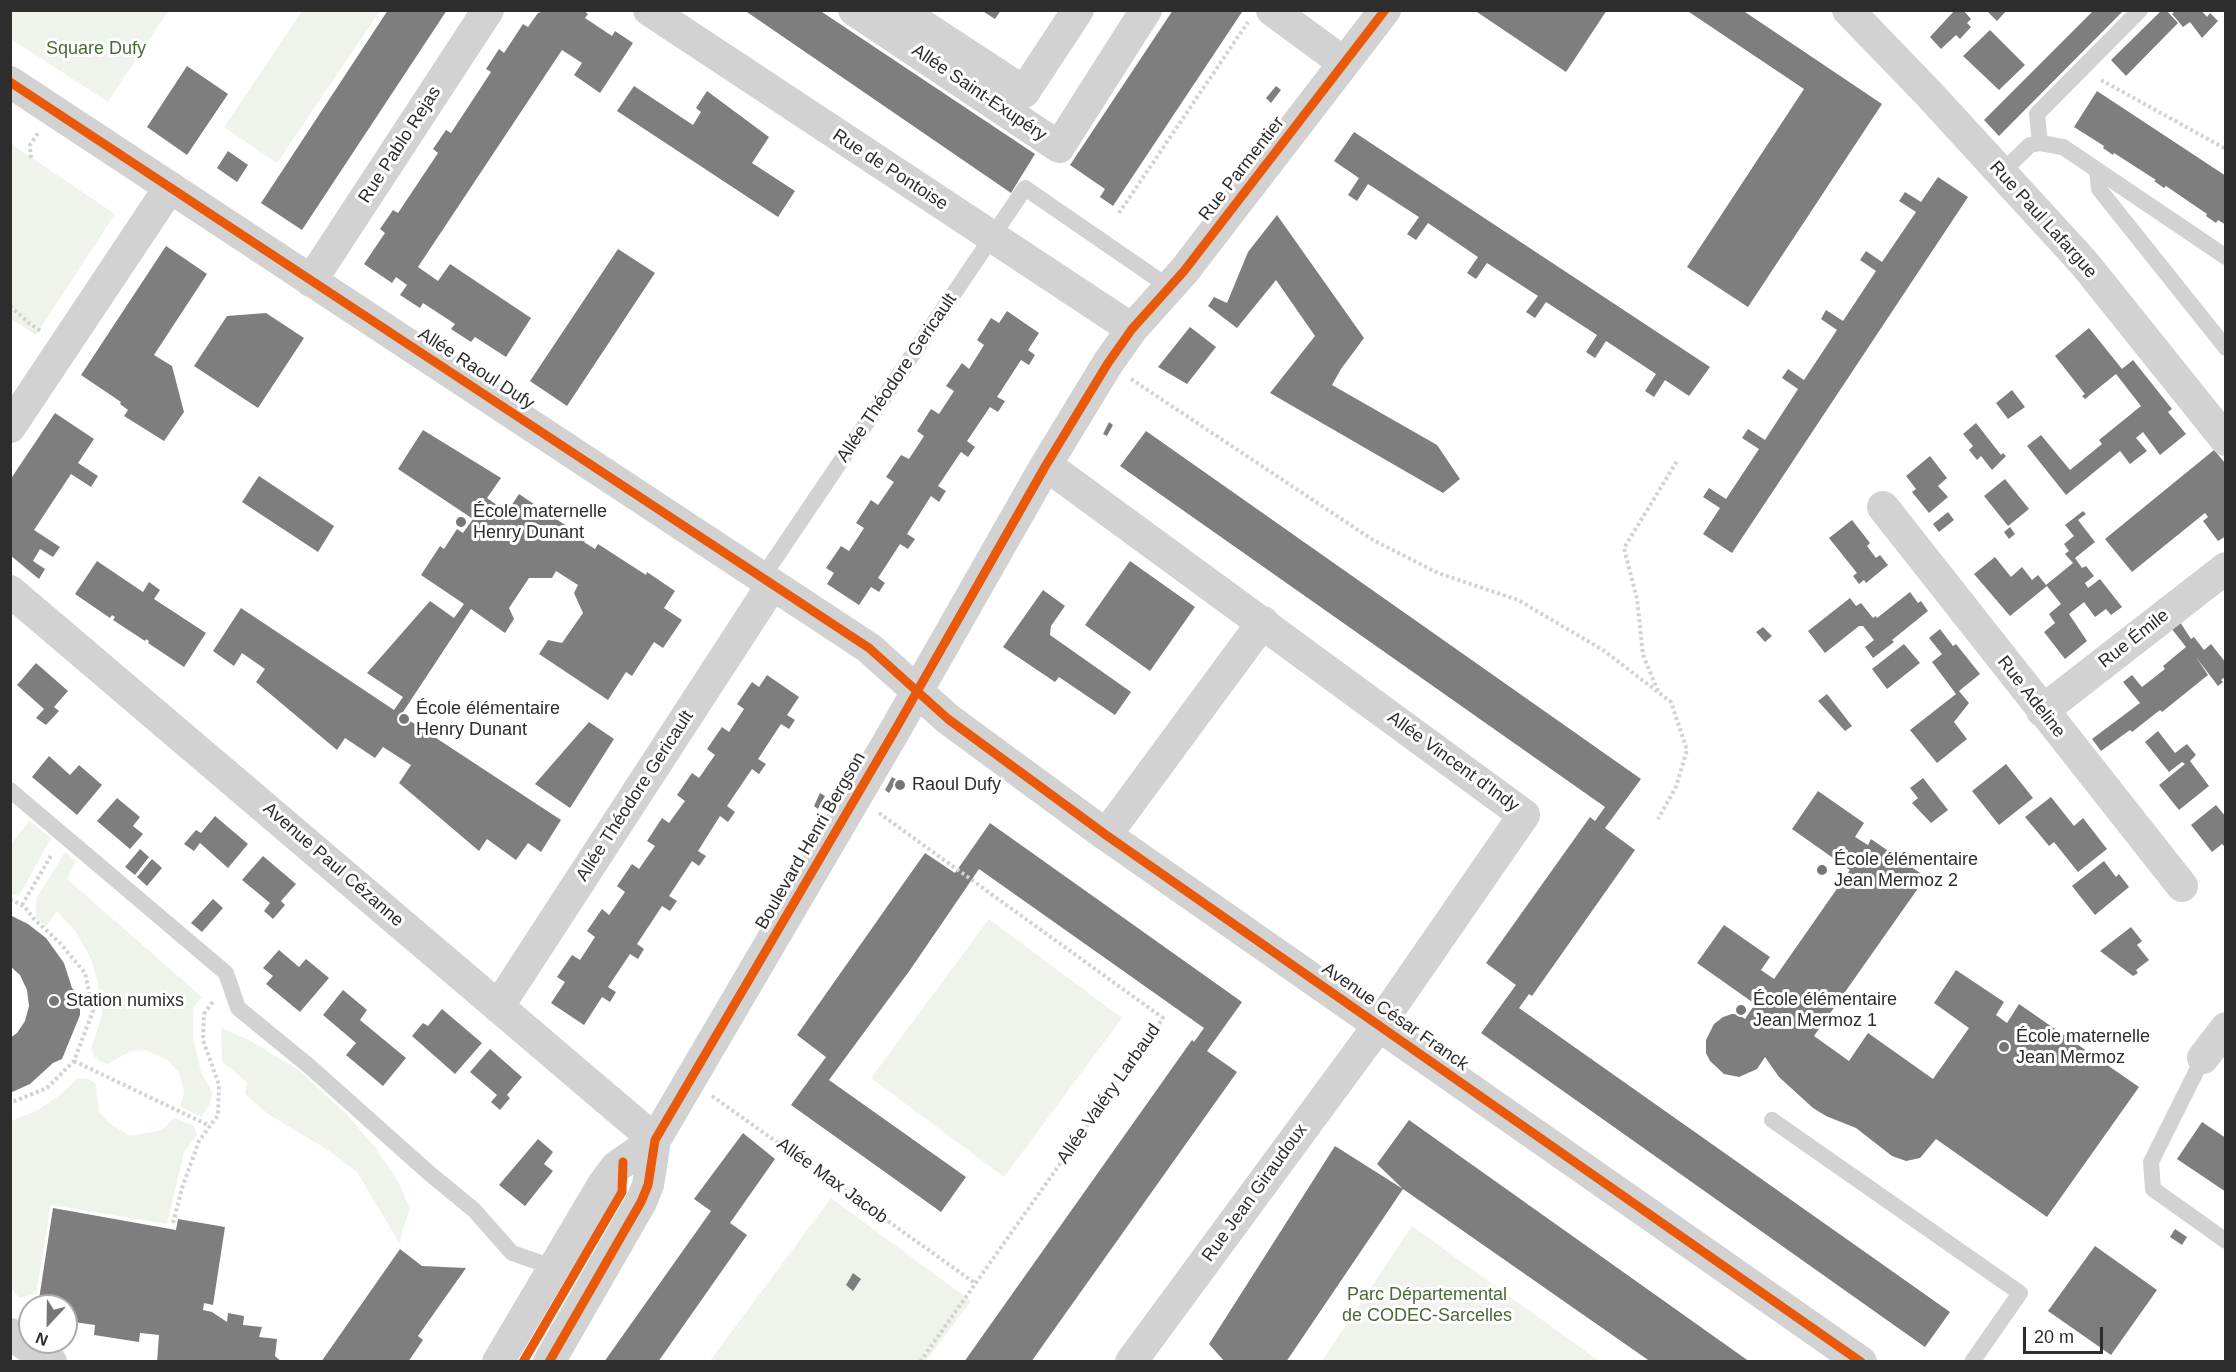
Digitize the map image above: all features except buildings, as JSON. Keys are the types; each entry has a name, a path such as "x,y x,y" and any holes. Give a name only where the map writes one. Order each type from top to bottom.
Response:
{"street":[{"name":"Rue Pablo Rejas","path":"312,280 488,10"},
{"name":"Rue de Pontoise","path":"649,10 993,237 1120,346"},
{"name":"Allée Saint-Exupéry","path":"854,10 1059,147 1146,10"},
{"name":"Allée Saint-Exupéry","path":"898,10 1024,92 1078,10"},
{"name":"Rue Parmentier","path":"1120,346 1191,262 1385,10"},
{"name":"Rue Paul Lafargue","path":"1848,10 2084,263 2226,440"},
{"path":"1260,16 1344,63"},
{"name":"Allée Raoul Dufy","path":"10,82 869,648 918,691"},
{"path":"10,427 170,187"},
{"name":"Boulevard Henri Bergson","path":"549,1362 640,1202 648,1185 655,1140 918,691 1046,465 1120,346"},
{"name":"Allée Vincent d'Indy","path":"1046,465 1524,815 1378,1025"},
{"name":"Rue Adeline","path":"1883,507 2182,886"},
{"name":"Rue Émile","path":"2042,711 2226,568"},
{"name":"Allée Théodore Gericault","path":"498,1007 767,581"},
{"name":"Avenue Paul Cézanne","path":"13,599 655,1140"},
{"path":"1106,835 1263,622"},
{"name":"Avenue César Franck","path":"918,691 948,719 1106,835 1861,1362"},
{"name":"Rue Jean Giraudoux","path":"1131,1362 1378,1025"},
{"path":"2203,1058 2226,1028"},
{"name":"Boulevard Henri Bergson","path":"498,1362 604,1183 616,1167 655,1140"},
{"path":"10,1334 51,1362"}],"lane":[{"path":"2040,143 2037,114 2140,10"},
{"path":"2001,173 2030,145 2040,143 2063,147 2226,257"},
{"path":"2097,170 2099,189 2226,348"},
{"name":"Allée Théodore Gericault","path":"767,581 1025,188 1169,287"},
{"path":"10,790 226,973 238,1008 309,1066 474,1210 512,1253 553,1268"},
{"path":"2203,1058 2151,1162 2153,1189 2226,1241"},
{"path":"1772,1120 2020,1293 1972,1362"}],"path":[{"path":"1119,213 1260,16"},
{"path":"2082,69 2226,149"},
{"path":"10,306 30,324 65,345"},
{"path":"1120,346 1373,540 1438,573 1518,600 1603,650 1671,702 1687,750 1676,787 1658,819"},
{"path":"1658,692 1643,654 1637,599 1624,548 1677,461"},
{"path":"22,905 63,835"},
{"path":"10,899 22,905 59,942 85,973 93,1011 74,1061 47,1088 10,1103"},
{"path":"173,1223 182,1188 199,1142 218,1115 219,1085 203,1040 204,1014 229,981"},
{"path":"74,1061 210,1126"}],"green space":[{"name":"Square Dufy","path":"10,11 168,11 108,102 11,39"},
{"path":"302,11 380,11 277,163 224,127"},
{"path":"11,144 115,214 36,335 11,319"},
{"path":"29,821 51,838 18,896 11,894 11,844"},
{"path":"65,852 76,861 67,879 202,997 193,1007 193,1037 201,1072 212,1092 210,1104 201,1117 180,1106 184,1093 179,1073 167,1059 144,1050 129,1052 108,1064 94,1056 91,1049 102,1015 92,961 76,932 57,911 46,926 36,918 36,899"},
{"path":"989,919 1122,1018 1004,1177 871,1078"},
{"path":"221,1028 249,1040 300,1071 347,1115 375,1147 399,1183 410,1209 400,1244 357,1172 328,1150 268,1114 245,1094 247,1082 222,1062"},
{"path":"78,1078 89,1079 96,1084 99,1112 109,1123 130,1136 161,1130 175,1118 194,1126 197,1135 184,1152 167,1224 51,1205 36,1294 18,1294 18,1297 10,1286 11,1121 36,1111 60,1095"},
{"path":"831,1198 971,1301 926,1361 709,1362"},
{"name":"Parc Départemental de CODEC-Sarcelles","path":"1412,1226 1599,1361 1322,1361"}],"cycle path":[{"path":"549,1362 641,1202 648,1185 655,1140 894,732 1046,465 1108,363 1132,329 1184,271 1385,10"},
{"path":"10,82 869,648 948,719 1106,835 1861,1362"},
{"path":"523,1362 622,1192 623,1162"}],"place":[{"name":"École maternelle Henry Dunant","path":"461,522"},
{"name":"École élémentaire Henry Dunant","path":"404,719"},
{"name":"Raoul Dufy","path":"900,785"},
{"name":"École élémentaire Jean Mermoz 2","path":"1822,870"},
{"name":"Station numixs","path":"54,1001"},
{"name":"École élémentaire Jean Mermoz 1","path":"1741,1010"},
{"name":"École maternelle Jean Mermoz","path":"2004,1047"}]}
